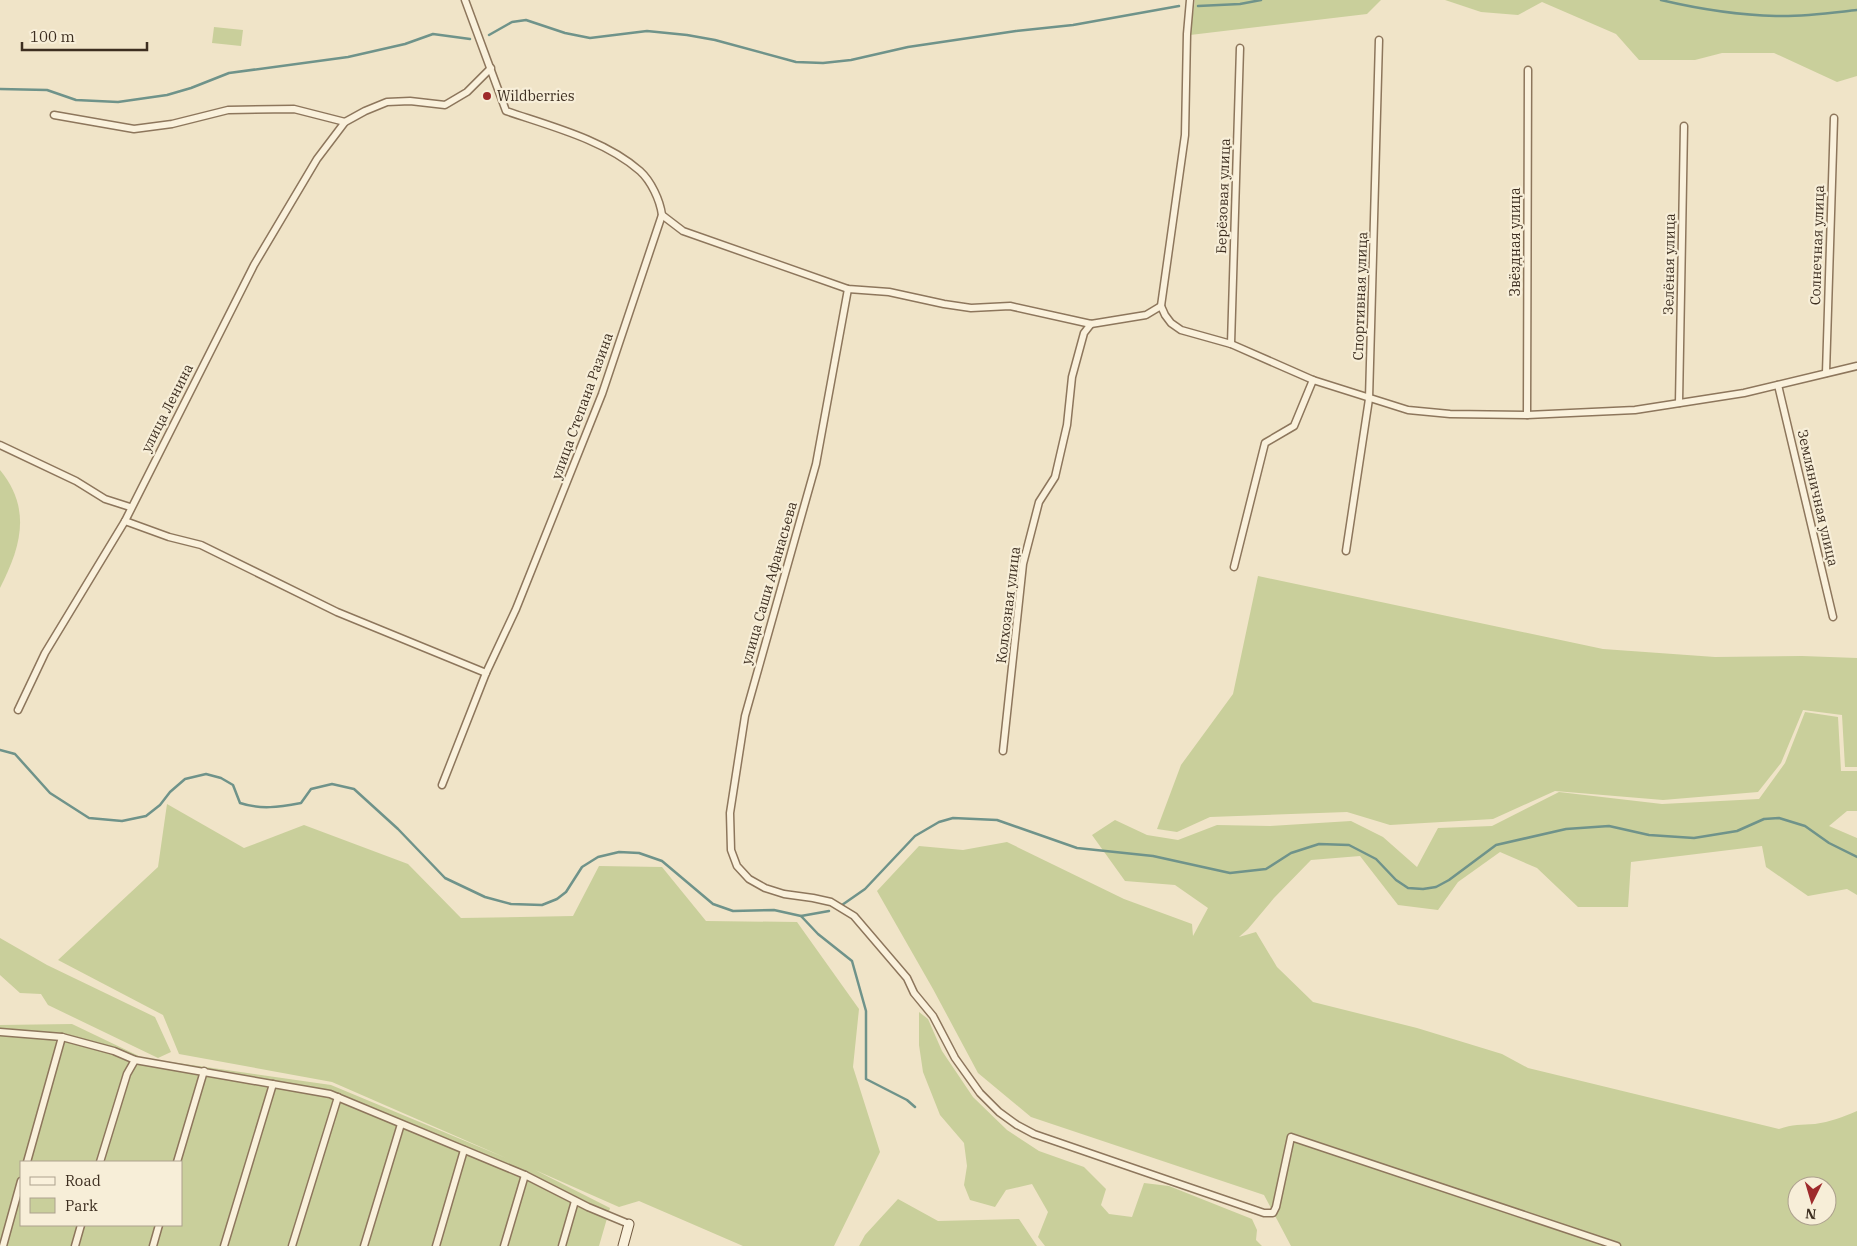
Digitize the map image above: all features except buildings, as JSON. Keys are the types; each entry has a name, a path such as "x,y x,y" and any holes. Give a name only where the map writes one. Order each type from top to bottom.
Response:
{"street":[{"path":"465,0 492,68 506,111 614,152 641,172 654,191 662,215 683,231 848,289 890,292 971,308 1010,306 1092,324 1146,315 1161,306"},
{"path":"1190,0 1187,34 1185,135 1161,306 1171,323 1181,330 1231,344 1313,380 1369,399 1408,410 1450,414 1527,415 1635,410 1744,393 1857,366"},
{"name":"Спортивная улица","path":"1346,551 1369,399 1380,40"},
{"name":"Берёзовая улица","path":"1231,344 1240,48"},
{"path":"54,115 134,129 172,124 228,110 294,109 345,122 387,102 410,101 445,105 467,92 492,68"},
{"name":"Звёздная улица","path":"1527,415 1528,70"},
{"name":"Солнечная улица","path":"1826,373 1834,118"},
{"name":"улица Ленина","path":"18,710 45,653 125,521 130,507 254,265 317,160 345,122"},
{"name":"Зелёная улица","path":"1679,403 1684,126"},
{"name":"улица Степана Разина","path":"442,785 486,672 516,609 602,394 662,215"},
{"name":"улица Саши Афанасьева","path":"848,289 816,464 745,716 730,812 732,850 737,866 749,880 766,888 784,894 831,902 854,916 907,978 914,993 933,1016 955,1058 980,1093 1005,1116 1034,1134 1264,1213 1273,1213 1276,1208 1290,1137 1617,1246"},
{"name":"Колхозная улица","path":"1004,751 1023,564 1039,502 1055,477 1067,425 1072,376 1084,333 1092,324"},
{"path":"1234,567 1265,443 1294,426 1313,380"},
{"name":"Земляничная улица","path":"1778,385 1833,617"},
{"path":"0,445 76,480 105,499 130,507"},
{"path":"125,521 169,537 201,545 337,612 486,672"},
{"path":"1,1033 62,1037 135,1060 330,1094 525,1175 575,1201 629,1224 623,1246"},
{"path":"27,1161 62,1037"},
{"path":"100,1161 127,1074 135,1060"},
{"path":"177,1161 204,1071"},
{"path":"224,1246 273,1084"},
{"path":"292,1246 338,1097"},
{"path":"364,1246 401,1124"},
{"path":"436,1246 464,1150"},
{"path":"504,1246 525,1175"},
{"path":"3,1246 20,1185"},
{"path":"562,1246 575,1201"},
{"path":"75,1246 82,1226"},
{"path":"153,1246 159,1226"}],"green space":[{"path":"1195,0 1381,0 1367,14 1190,35"},
{"path":"1445,0 1857,0 1857,76 1837,82 1774,53 1722,53 1695,60 1639,60 1616,34 1542,2 1518,15 1481,12"},
{"path":"214,27 243,30 241,46 212,43"},
{"path":"0,470 10,485 16,499 20,514 20,528 13,558 0,588"},
{"path":"1258,576 1603,649 1715,657 1802,656 1857,658 1857,767 1845,767 1842,715 1803,710 1781,763 1758,792 1663,800 1555,791 1493,819 1390,825 1347,812 1210,817 1177,832 1157,829 1181,765 1233,694"},
{"path":"1805,712 1838,717 1841,771 1857,771 1857,811 1847,811 1829,826 1857,838 1857,895 1847,889 1808,896 1766,867 1762,846 1631,862 1628,907 1578,907 1537,868 1500,852 1458,882 1438,910 1398,905 1360,856 1311,860 1239,937 1256,932 1277,967 1313,1002 1417,1028 1502,1054 1528,1068 1779,1129 1793,1125 1826,1122 1857,1111 1857,1246 1291,1246 1264,1195 1031,1117 978,1073 877,891 919,846 963,850 1007,842 1124,899 1192,924 1193,936 1208,908 1175,885 1125,881 1092,835 1115,820 1147,835 1178,840 1217,825 1270,826 1351,821 1383,837 1417,867 1438,828 1492,826 1559,792 1662,804 1759,799 1785,763"},
{"path":"167,804 244,848 304,825 408,864 461,918 573,916 599,866 662,867 706,921 797,922 859,1009 853,1067 880,1152 834,1246 743,1246 639,1201 619,1207 535,1170 610,1208 599,1246 0,1246 0,1025 72,1024 143,1058 331,1085 506,1158 332,1082 179,1054 163,1015 58,960 158,867"},
{"path":"0,938 47,965 155,1017 171,1052 158,1058 48,1005 41,994 20,993 0,975"},
{"path":"919,1012 928,1019 942,1051 973,1097 1007,1130 1039,1151 1084,1167 1106,1189 1101,1205 1109,1214 1132,1217 1144,1183 1169,1186 1252,1219 1257,1230 1256,1240 1262,1246 1045,1246 1038,1237 1048,1212 1032,1184 1006,1190 995,1207 970,1200 964,1185 967,1166 964,1143 940,1115 923,1072 919,1045"},
{"path":"898,1199 938,1221 1019,1219 1037,1246 859,1246 865,1235"}],"waterway":[{"path":"1198,6 1240,4 1261,0"},
{"path":"1661,0 1718,11 1761,15 1796,16 1857,10"},
{"path":"489,35 512,22 526,20 565,33 590,38 647,31 687,35 715,40 796,62 823,63 851,60 908,47 1016,31 1073,25 1179,6"},
{"path":"0,89 47,90 76,100 118,102 167,95 229,73 348,57 405,44 433,34 470,39"},
{"path":"0,750 15,754 50,793 89,818 122,821 146,816 160,805 170,792 185,779 206,774 221,778 233,785 240,803 255,807 278,807 301,803 311,789 332,784 354,789 398,829 445,878 485,897 511,904 542,905 557,899 566,892 582,867 598,857 619,852 639,853 662,861 713,904 733,911 774,910 801,916 818,934 852,961 866,1011 866,1079 907,1100 915,1107"},
{"path":"842,905 865,889 915,836 939,822 953,818 997,820 1077,848 1153,856 1230,873 1266,869 1291,853 1319,844 1349,845 1376,859 1396,880 1408,888 1423,889 1436,887 1449,880 1496,845 1566,829 1609,826 1649,835 1694,838 1737,831 1764,819 1779,818 1805,826 1829,843 1857,857"},
{"path":"801,916 829,911"}],"place":[{"name":"Wildberries","path":"487,96"}]}
